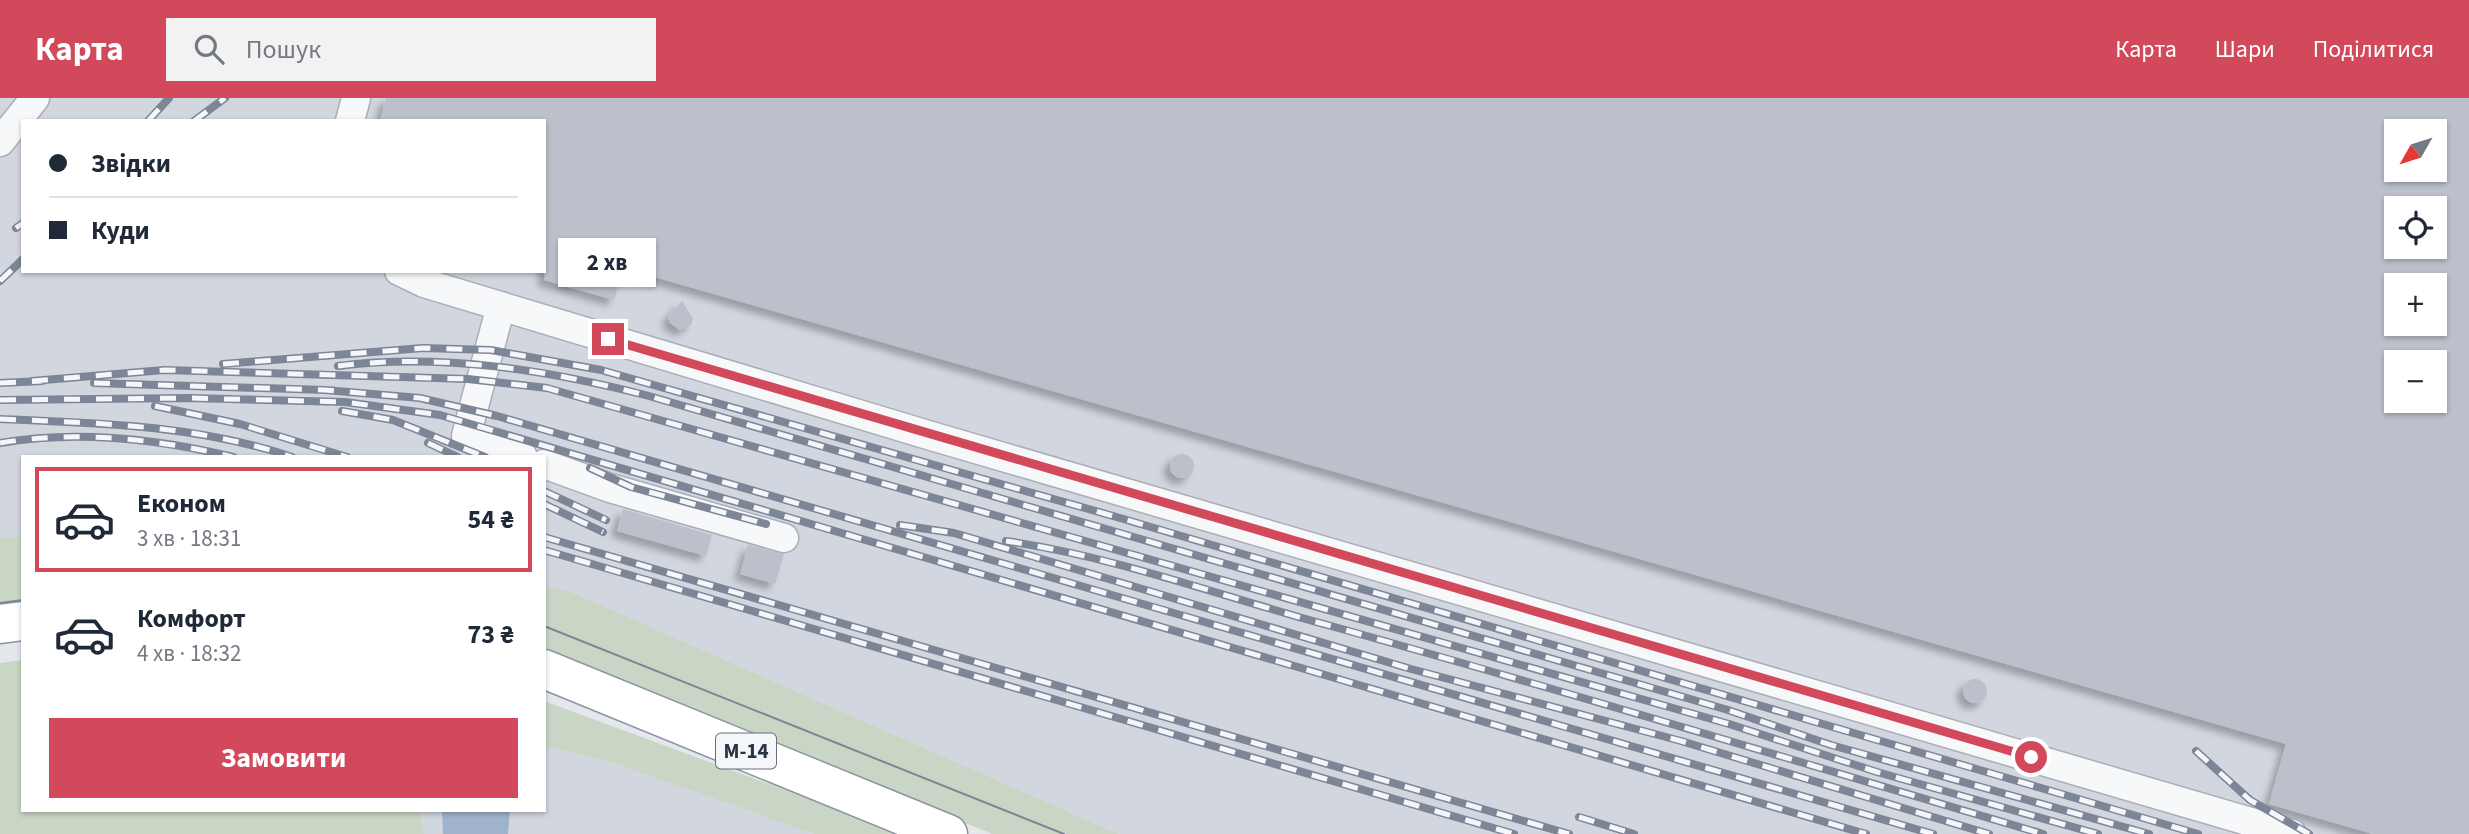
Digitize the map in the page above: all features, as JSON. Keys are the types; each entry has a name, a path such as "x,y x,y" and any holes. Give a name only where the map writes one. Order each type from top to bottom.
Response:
{"highway":[{"path":"0,624 21,621"},
{"name":"М-14","path":"546,670 948,834"}],"lane":[{"path":"0,142 35,98"},
{"path":"351,119 356,98"},
{"path":"403,273 424,283 928,435 2292,834"},
{"path":"501,306 466,436 518,455"},
{"path":"546,465 610,488 784,538"}],"shaded area":[{"path":"0,98 2469,98 2469,834 1119,834 567,590 546,586 546,455 21,455 21,536 0,538"},
{"path":"546,746 613,763 814,834 424,834 420,812 546,812"}],"green space":[{"path":"21,536 21,616 0,619 0,538"},
{"path":"546,586 567,590 1119,834 993,834 546,659"},
{"path":"21,660 21,812 420,812 424,834 0,834 0,663"},
{"path":"546,702 904,834 814,834 613,763 546,746"}],"water":[{"path":"442,812 510,812 508,834 443,834"}],"building":[{"path":"386,98 2469,98 2469,834 2373,834 2269,804 2286,744 623,268 614,300 544,280 546,119 381,119"},
{"path":"682,301 693,318 691,325 680,330 670,323 668,317"},
{"path":"1182,454 1191,457 1194,466 1191,475 1182,478 1173,475 1170,466 1173,457"},
{"path":"623,509 712,535 706,556 617,531"},
{"path":"748,545 784,554 775,584 740,574"},
{"path":"1975,679 1984,682 1987,691 1984,700 1975,703 1966,700 1963,691 1966,682"}],"tram line":[{"path":"0,603 21,600"},
{"path":"546,627 1064,834"}],"railway":[{"path":"150,119 169,98"},
{"path":"197,119 225,98"},
{"path":"16,228 21,224"},
{"path":"0,281 21,261"},
{"path":"223,364 423,348 491,350 601,370 1120,518 2198,834"},
{"path":"338,366 377,362 495,366 649,396 1728,710 1831,745 2149,834"},
{"path":"32,381 164,370 468,379 547,388 1729,724 1877,772 2098,834"},
{"path":"0,383 42,381"},
{"path":"94,383 325,390 420,398 497,416 1933,834"},
{"path":"0,400 190,398 345,402 440,415 1866,834"},
{"path":"155,406 240,424 341,455"},
{"path":"342,411 393,420 480,455"},
{"path":"0,419 111,424 184,432 256,446 285,455"},
{"path":"0,443 58,437 117,438 176,445 224,455"},
{"path":"428,443 454,455"},
{"path":"590,468 631,487 766,524"},
{"path":"546,492 606,520"},
{"path":"546,505 603,532"},
{"path":"900,525 954,533 1411,669 1681,741 1989,834"},
{"path":"546,538 1569,834"},
{"path":"1006,541 1088,557 1170,579 2043,834"},
{"path":"546,551 1514,834"},
{"path":"2196,751 2250,800 2309,834"},
{"path":"1579,817 1634,834"}],"route":[{"path":"608,339 2031,757"}]}
